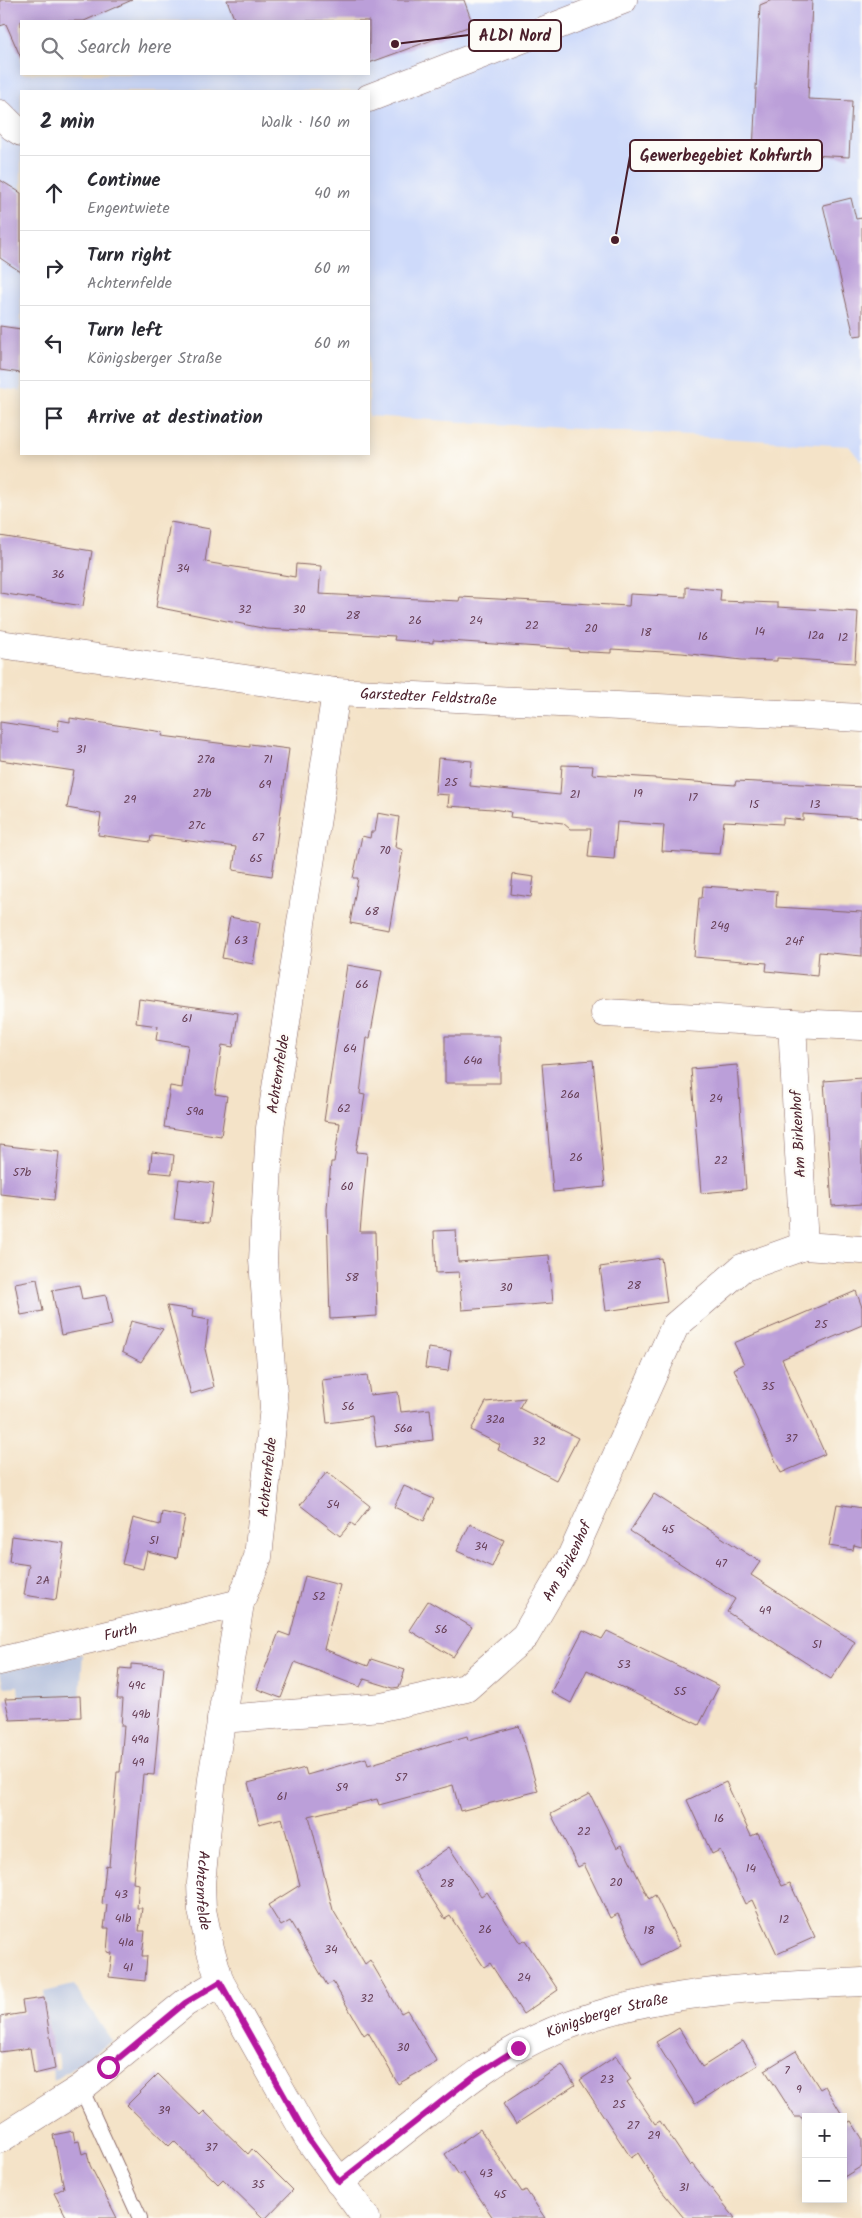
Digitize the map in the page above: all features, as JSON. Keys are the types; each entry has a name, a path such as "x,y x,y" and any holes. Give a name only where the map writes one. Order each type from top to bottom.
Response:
{"street":[{"path":"370,98 624,0"},
{"path":"0,114 12,127 20,131"},
{"name":"Garstedter Feldstraße","path":"0,644 336,692 862,718"},
{"name":"Achternfelde","path":"336,692 270,1128 263,1260 274,1407 258,1557 240,1603 212,1779 201,1883 202,1910 220,1982 308,2138 366,2218"},
{"path":"604,1013 862,1026"},
{"name":"Am Birkenhof","path":"792,1022 804,1246"},
{"name":"Am Birkenhof","path":"221,1719 382,1707 466,1688 525,1636 571,1557 675,1326 742,1268 804,1246 862,1250"},
{"name":"Furth","path":"0,1662 240,1603"},
{"path":"0,2139 82,2088 185,2003 220,1982"},
{"name":"Königsberger Straße","path":"339,2182 474,2076 518,2048 562,2027 628,2007 687,1995 763,1986 862,1982"}],"lane":[{"path":"82,2088 140,2218"}],"shaded area":[{"path":"0,0 862,0 862,463 849,446 370,416 370,90 20,90 20,391 0,388"},
{"path":"83,1654 80,1696 19,1698 18,1686 3,1687 0,1672"},
{"path":"74,1985 112,2041 54,2081 52,2070 60,2068 58,2054 53,2055 44,1992"}],"building":[{"path":"0,0 132,0 86,20 20,20 20,56 6,24 0,26"},
{"path":"227,0 464,0 473,25 370,63 370,20 235,20"},
{"path":"772,0 812,0 808,99 852,101 849,157 753,152 760,5"},
{"path":"0,180 20,192 20,271 0,258"},
{"path":"851,198 856,219 862,218 862,335 854,336 823,205"},
{"path":"0,326 20,329 20,373 0,370"},
{"path":"170,522 210,529 205,562 295,577 296,564 321,566 319,594 459,601 460,597 629,606 630,594 686,597 686,587 721,590 720,601 778,603 778,607 858,612 855,663 777,658 777,661 742,660 682,653 611,649 611,653 433,640 433,643 394,640 395,636 267,629 156,607"},
{"path":"0,536 92,551 83,606 0,593"},
{"path":"70,718 163,732 162,736 250,747 250,744 289,749 272,876 233,870 236,847 151,836 150,842 98,835 101,814 67,808 74,771 0,760 0,722 58,731 59,720 70,722"},
{"path":"438,758 472,761 470,786 560,795 562,765 593,766 592,774 735,785 736,781 862,787 862,818 803,814 803,820 783,818 783,824 724,821 720,854 662,851 664,825 617,822 614,859 588,857 591,829 570,829 563,823 510,817 511,812 493,809 448,806 449,795 435,794"},
{"path":"378,813 399,817 395,847 403,850 389,930 350,923 358,878 353,878 362,836 370,838 371,832 375,832"},
{"path":"513,874 534,877 531,897 511,894"},
{"path":"703,886 777,891 776,907 862,912 862,956 819,952 817,976 766,971 767,963 694,957 699,898 702,898"},
{"path":"230,917 260,923 253,964 222,958"},
{"path":"347,965 382,971 370,1038 367,1038 360,1094 365,1095 356,1152 367,1153 360,1232 375,1232 377,1316 330,1319 327,1209 331,1162 334,1162 340,1123 324,1121"},
{"path":"139,999 238,1013 233,1047 222,1045 215,1094 227,1096 221,1136 164,1127 170,1086 182,1088 188,1045 156,1040 158,1026 136,1023"},
{"path":"445,1036 500,1036 500,1083 445,1083"},
{"path":"593,1060 605,1187 553,1192 542,1064"},
{"path":"737,1065 746,1189 701,1193 691,1069"},
{"path":"862,1078 862,1204 832,1206 824,1081"},
{"path":"0,1145 59,1152 54,1200 0,1194"},
{"path":"152,1152 174,1155 172,1174 150,1172"},
{"path":"179,1179 214,1183 209,1223 174,1219"},
{"path":"456,1230 458,1262 549,1255 553,1303 462,1310 459,1272 436,1273 434,1231"},
{"path":"661,1258 667,1302 606,1311 600,1267"},
{"path":"37,1279 43,1311 21,1315 15,1283"},
{"path":"79,1285 82,1299 106,1295 112,1325 61,1335 52,1290"},
{"path":"856,1291 862,1307 862,1325 782,1359 825,1454 781,1473 734,1369 744,1364 734,1343"},
{"path":"167,1306 193,1310 192,1317 209,1320 205,1349 214,1387 191,1394"},
{"path":"131,1321 163,1329 141,1362 122,1352"},
{"path":"428,1348 451,1351 448,1371 425,1368"},
{"path":"367,1375 370,1395 398,1392 401,1412 430,1409 433,1440 376,1447 372,1417 327,1423 322,1380"},
{"path":"525,1398 519,1408 578,1438 556,1480 498,1450 500,1445 471,1430 486,1402"},
{"path":"327,1472 370,1506 355,1526 351,1523 340,1536 300,1505"},
{"path":"404,1486 434,1499 424,1521 394,1507"},
{"path":"654,1494 760,1562 751,1575 855,1642 831,1679 727,1612 735,1599 630,1531"},
{"path":"837,1504 862,1508 862,1547 854,1545 853,1550 829,1546"},
{"path":"162,1512 185,1517 177,1558 147,1551 143,1569 122,1564 133,1518 160,1525"},
{"path":"470,1524 504,1540 492,1567 457,1551"},
{"path":"12,1536 64,1543 56,1600 24,1595 29,1565 9,1562"},
{"path":"305,1576 340,1585 324,1649 368,1666 371,1659 405,1670 399,1687 393,1688 364,1679 360,1687 295,1662 281,1698 257,1689 279,1632 290,1636"},
{"path":"428,1601 472,1627 453,1657 409,1630"},
{"path":"583,1630 602,1639 607,1631 719,1686 699,1725 587,1670 571,1703 551,1692"},
{"path":"131,1664 164,1667 154,1775 143,1774 133,1883 139,1884 137,1908 142,1908 139,1931 145,1931 142,1956 147,1956 145,1981 109,1977 112,1953 107,1952 109,1928 104,1928 107,1905 102,1904 106,1865 109,1866 117,1772 120,1772 124,1726 121,1726 123,1699 117,1699 120,1668 131,1669"},
{"path":"80,1696 81,1717 10,1720 5,1699"},
{"path":"519,1726 538,1791 460,1811 453,1785 379,1805 377,1799 309,1816 333,1910 365,1964 370,1960 401,2013 407,2010 437,2062 398,2084 368,2032 364,2035 333,1982 327,1985 290,1921 281,1926 268,1905 300,1885 282,1818 259,1824 248,1783 305,1768 307,1775 366,1758 368,1765 467,1736 468,1740"},
{"path":"726,1782 751,1836 758,1833 782,1886 790,1883 815,1937 777,1954 752,1900 745,1904 720,1850 712,1854 687,1800"},
{"path":"590,1794 617,1848 622,1845 649,1899 655,1895 680,1946 643,1965 618,1914 610,1918 584,1864 578,1867 551,1814"},
{"path":"449,1847 481,1896 487,1892 520,1943 525,1940 558,1990 523,2014 490,1963 484,1967 450,1916 445,1919 414,1871"},
{"path":"44,1998 55,2069 34,2074 30,2048 0,2052 0,2017 24,2013 22,2001"},
{"path":"679,2028 702,2067 743,2041 758,2065 695,2104 656,2042"},
{"path":"796,2051 820,2089 825,2086 841,2113 802,2113 802,2118 795,2117 765,2070"},
{"path":"616,2056 631,2079 627,2082 655,2124 660,2121 690,2166 692,2164 735,2218 684,2218 661,2190 638,2153 631,2158 580,2080"},
{"path":"562,2065 575,2085 516,2124 503,2104"},
{"path":"158,2074 200,2115 204,2111 248,2154 252,2149 293,2190 266,2218 263,2218 223,2179 218,2184 174,2141 169,2146 127,2105"},
{"path":"851,2121 862,2138 862,2166 847,2175 847,2123"},
{"path":"480,2129 522,2192 526,2190 545,2218 493,2218 463,2173 459,2175 445,2154"},
{"path":"73,2131 75,2142 79,2141 82,2154 87,2152 90,2165 117,2218 67,2218 54,2193 64,2188 53,2135"}],"place":[{"name":"ALDI Nord","path":"395,44"},
{"name":"Gewerbegebiet Kohfurth","path":"615,240"}],"route":[{"path":"108,2067 185,2003 220,1982 308,2138 339,2182 474,2076 518,2048"}]}
